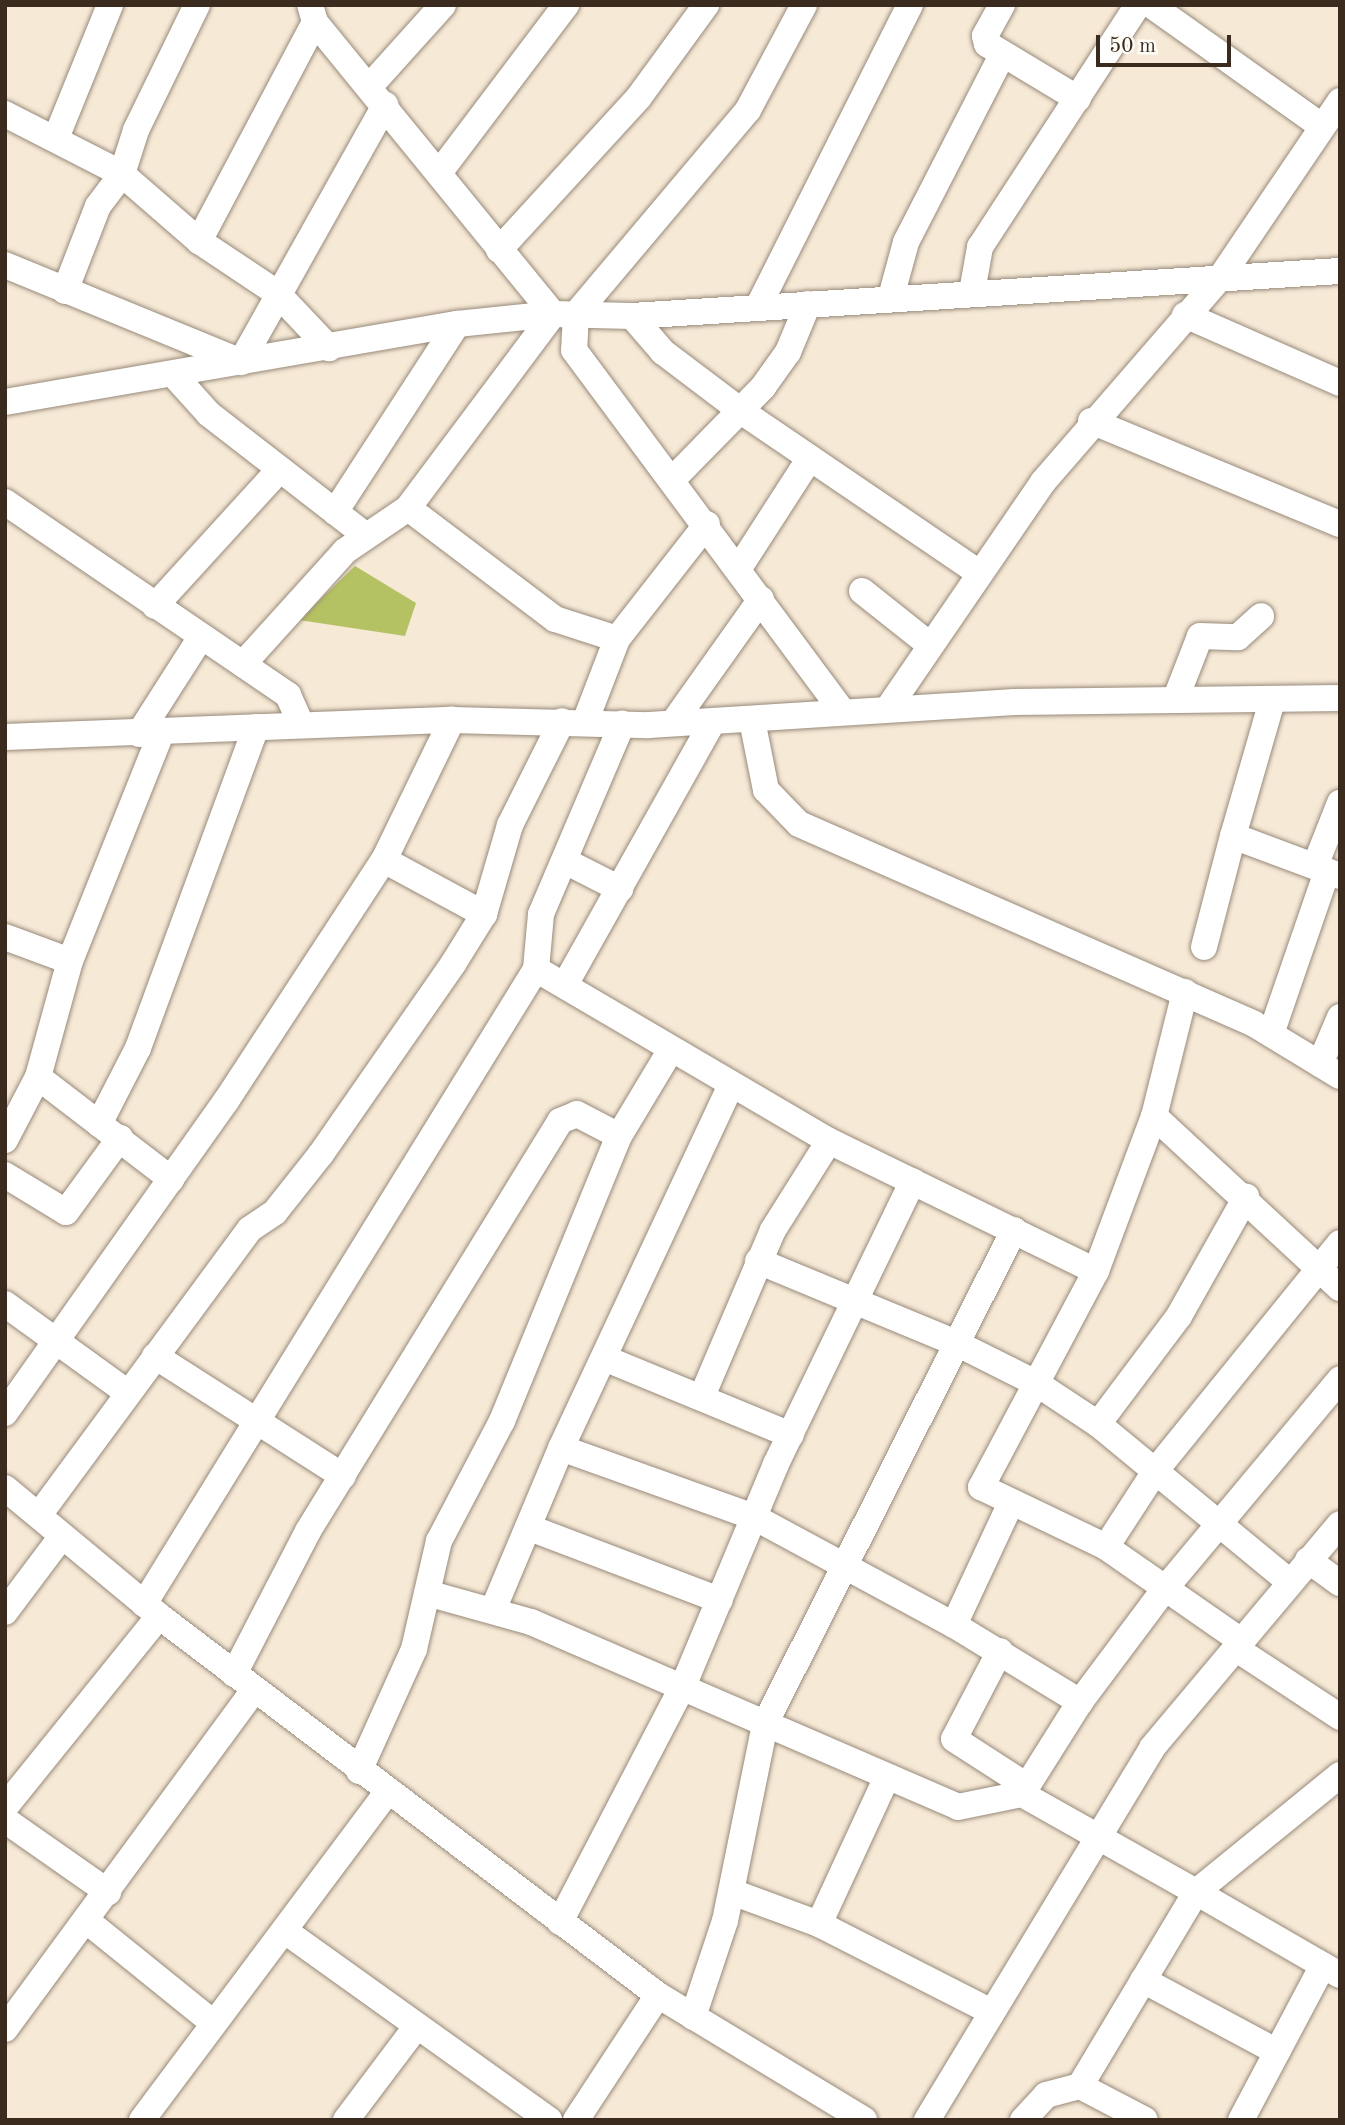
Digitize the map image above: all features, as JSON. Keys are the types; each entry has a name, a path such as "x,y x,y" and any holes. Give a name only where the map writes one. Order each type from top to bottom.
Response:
{"street":[{"path":"55,138 110,5"},
{"path":"65,291 99,206 122,174 136,130 197,5"},
{"path":"241,362 377,95 443,5"},
{"path":"439,173 566,5"},
{"path":"499,250 639,97 706,5"},
{"path":"243,664 365,536 408,508 564,314 748,110 804,5"},
{"path":"759,305 910,5"},
{"path":"1002,5 985,40 1002,55 1079,99"},
{"path":"972,292 980,247 1079,99 1135,7 1320,125"},
{"path":"199,240 312,14 499,250 564,314 574,350 707,524 843,712"},
{"path":"891,297 906,242 1002,55"},
{"path":"889,707 979,573 1091,421 1223,274 1320,125 1340,101"},
{"path":"5,114 122,174 199,240 277,293 329,348"},
{"path":"5,265 241,362"},
{"path":"5,402 457,324 564,314 632,316 1223,274 1340,271"},
{"path":"673,479 741,411 788,352 808,304"},
{"path":"1185,315 1340,383"},
{"path":"632,316 663,352 741,411 979,573"},
{"path":"335,512 457,324"},
{"path":"173,374 209,414 365,536"},
{"path":"1091,421 1340,524"},
{"path":"739,568 810,458"},
{"path":"155,606 280,469"},
{"path":"5,502 293,700 301,724"},
{"path":"408,508 555,619 617,639"},
{"path":"39,1515 250,1229 275,1212 321,1154 484,914 510,825 573,722 617,639 707,524"},
{"path":"862,591 930,645"},
{"path":"673,723 761,599"},
{"path":"1176,698 1200,636 1238,637 1261,616"},
{"path":"5,1140 38,1077 70,961 150,734 201,637"},
{"path":"5,737 150,734 301,724 452,720 673,723 752,720 889,707 1176,698 1332,704"},
{"path":"1204,947 1272,701"},
{"path":"5,1413 171,1178 384,860 452,720"},
{"path":"752,720 766,790 799,824 1185,992 1271,1034 1330,1070 1340,1017"},
{"path":"566,983 713,721"},
{"path":"5,1807 151,1610 254,1423 536,969 536,933 622,724"},
{"path":"5,1175 66,1212 110,1131 256,727"},
{"path":"1271,1034 1327,871 1340,803"},
{"path":"1233,836 1327,871"},
{"path":"384,860 484,914"},
{"path":"565,862 620,889"},
{"path":"5,937 70,961"},
{"path":"536,969 566,983 670,1051 829,1140 1096,1271"},
{"path":"1185,992 1153,1116 1096,1271 981,1478 985,1492 1106,1547 1340,1717"},
{"path":"359,1771 414,1649 439,1541 502,1421 619,1136 670,1051"},
{"path":"38,1077 171,1178"},
{"path":"493,1610 530,1528 561,1448 732,1085"},
{"path":"5,2029 108,1892 244,1682 343,1476 560,1121 577,1114 619,1136"},
{"path":"1153,1116 1324,1267 1340,1288"},
{"path":"703,1394 758,1261 829,1140"},
{"path":"560,1922 684,1685 791,1435 856,1306 913,1181"},
{"path":"1098,1424 1178,1316 1246,1197"},
{"path":"693,2017 732,1892 765,1724 842,1563 1014,1230"},
{"path":"1106,1547 1156,1470 1324,1267 1340,1243"},
{"path":"758,1261 856,1306 956,1343 1035,1384 1098,1424 1290,1582"},
{"path":"5,1304 59,1337 128,1393"},
{"path":"155,1356 254,1423 343,1476"},
{"path":"604,1358 703,1394 791,1435"},
{"path":"427,1593 493,1610 684,1685 765,1724 958,1807 1024,1790 1080,1702 1163,1591 1340,1379"},
{"path":"561,1448 754,1517 1000,1651 1080,1702"},
{"path":"5,1488 151,1610 359,1771 658,1995 864,2120"},
{"path":"954,1625 1010,1505"},
{"path":"927,2120 1152,1748 1340,1524"},
{"path":"530,1528 720,1600"},
{"path":"5,1612 62,1536"},
{"path":"1308,1560 1340,1583"},
{"path":"1000,1651 954,1739 1097,1839 1196,1892 1331,1970 1277,2052 1241,2120"},
{"path":"1080,2086 1196,1892 1340,1775"},
{"path":"819,1924 887,1777"},
{"path":"142,2120 212,2022 285,1931 387,1792"},
{"path":"5,1819 108,1892"},
{"path":"732,1892 819,1924 992,2011"},
{"path":"87,1920 212,2022"},
{"path":"285,1931 550,2120"},
{"path":"1143,1980 1277,2052"},
{"path":"576,2120 658,1995"},
{"path":"346,2120 416,2027"},
{"path":"1023,2120 1046,2095 1080,2086 1095,2088 1145,2120"}],"green space":[{"path":"355,566 416,603 405,636 299,620"}]}
